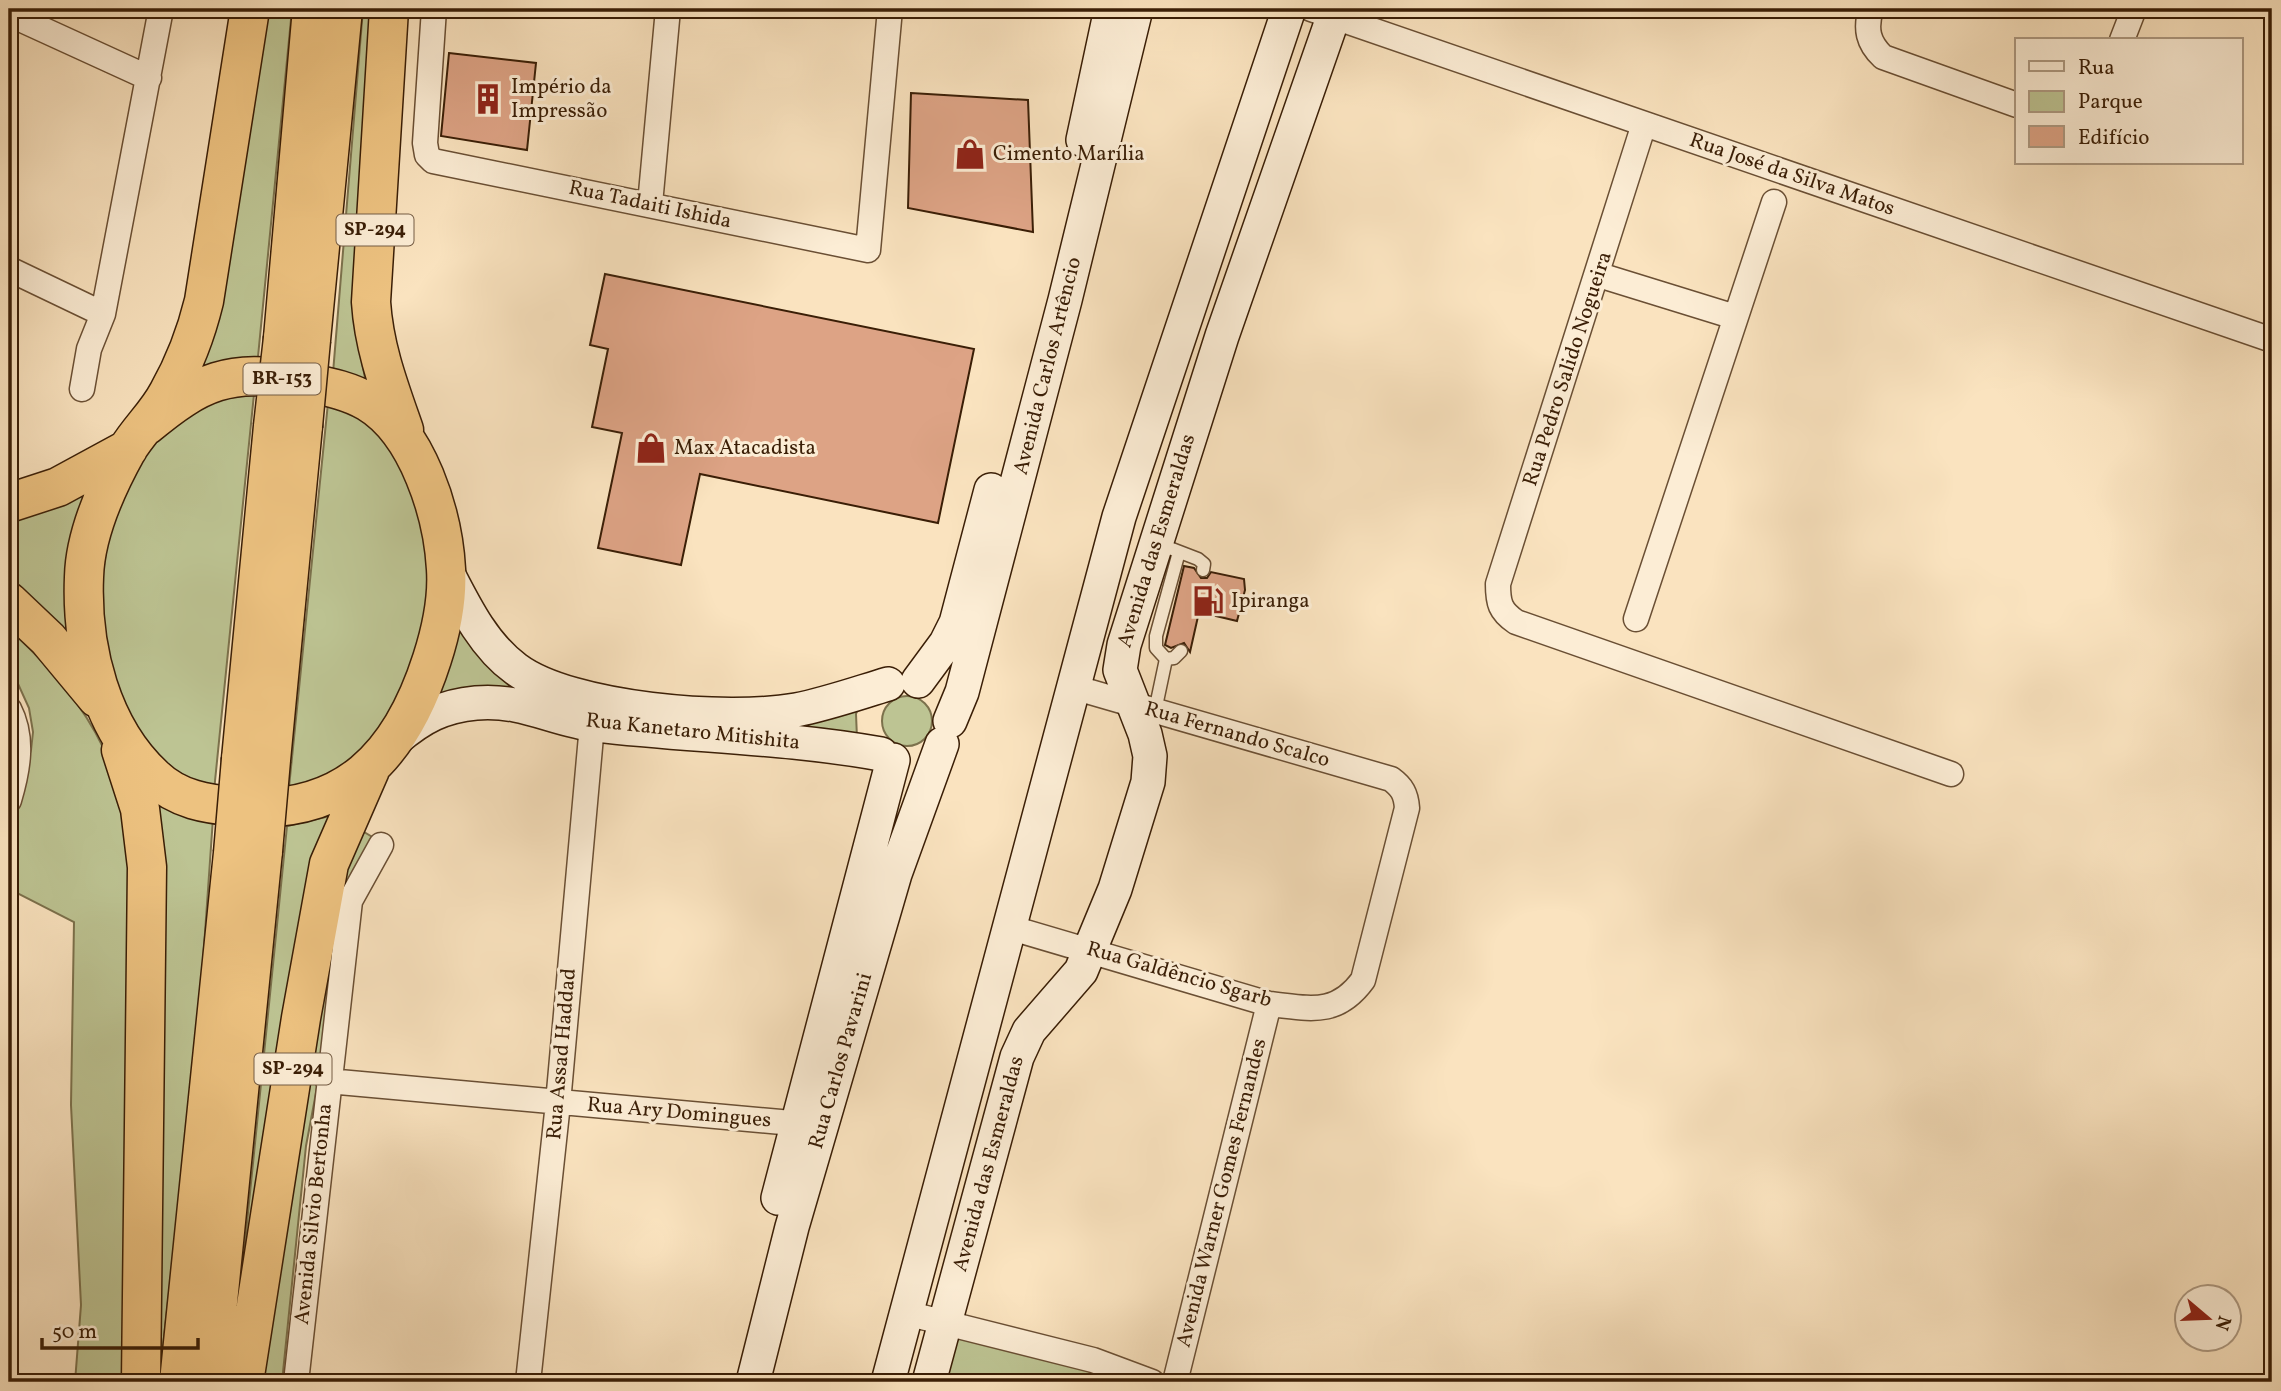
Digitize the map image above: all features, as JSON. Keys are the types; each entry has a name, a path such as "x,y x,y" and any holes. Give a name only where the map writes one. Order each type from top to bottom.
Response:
{"highway":[{"path":"137,438 188,355 204,301 250,9"},
{"name":"SP-294","path":"297,339 312,9"},
{"name":"SP-294","path":"210,1382 248,852 288,426 297,339 343,9"},
{"name":"SP-294","path":"389,9 371,302 373,331 380,365 410,445"},
{"name":"BR-153","path":"9,503 58,487 137,438 182,396 220,379 246,376 292,380 348,393 369,403 390,420 410,445"},
{"name":"BR-153","path":"110,719 87,629 84,574 97,520 137,438"},
{"path":"9,602 48,639 161,782 188,799 208,804 253,808 310,803 334,795 382,754 431,662 443,616 446,570 433,502 410,445"},
{"path":"110,719 140,809 148,867 141,1382"},
{"name":"SP-294","path":"244,1382 328,864 382,754"},
{"name":"SP-294","path":"179,1382 248,852"}],"main road":[{"name":"Avenida Carlos Artêncio","path":"903,682 946,643 956,623 1078,157 1111,9"},
{"name":"Avenida Carlos Artêncio","path":"946,733 962,692 1036,414 1136,9"},
{"name":"Avenida das Esmeraldas","path":"888,1382 1008,927 1139,451 1289,9"},
{"name":"Avenida das Esmeraldas","path":"929,1382 1017,1057 1029,1031 1082,971 1115,889 1148,782 1150,757 1145,708 1120,670 1124,645 1167,547 1222,336 1327,11"},
{"name":"Rua Kanetaro Mitishita","path":"446,570 466,608 496,651 514,668 546,687 620,705 738,714 795,710 903,682"},
{"path":"903,682 931,686 941,696 946,733 921,761 887,757 867,731 866,717 877,693 903,682"},
{"name":"Rua Kanetaro Mitishita","path":"382,754 436,710 480,703 531,706 592,725 887,757"},
{"name":"Rua Carlos Pavarini","path":"729,1382 810,1125 881,870 946,733"},
{"name":"Rua Carlos Pavarini","path":"881,870 887,757"},
{"name":"Rua Carlos Pavarini","path":"753,1382 792,1227 810,1125"}],"street":[{"path":"82,389 89,349 103,314 161,9"},
{"name":"Rua Tadaiti Ishida","path":"435,9 425,143 427,155 433,161 868,250 890,9"},
{"path":"650,204 668,9"},
{"path":"1871,9 1868,34 1873,48 1883,57 2015,104"},
{"path":"2123,38 2134,9"},
{"name":"Rua José da Silva Matos","path":"1327,11 1644,124 2272,341"},
{"path":"9,14 149,78"},
{"name":"Rua Pedro Salido Nogueira","path":"1644,124 1599,275 1498,584 1498,602 1503,613 1516,622 1951,774"},
{"path":"1636,619 1774,202"},
{"path":"9,269 103,314"},
{"path":"1599,275 1735,317"},
{"name":"Rua Fernando Scalco","path":"1073,687 1391,779 1399,785 1406,795 1407,808 1363,980 1351,997"},
{"path":"9,709 19,746 17,773 9,800"},
{"name":"Rua Assad Haddad","path":"528,1382 558,1103 592,725"},
{"name":"Avenida Silvio Bertonha","path":"296,1382 350,901 381,845"},
{"name":"Rua Galdêncio Sgarb","path":"1008,927 1091,949 1269,1004 1312,1008 1333,1006 1351,997"},
{"name":"Avenida Warner Gomes Fernandes","path":"1175,1382 1269,1004"},
{"name":"Rua Ary Domingues","path":"328,1081 810,1125"},
{"path":"906,1313 1093,1360 1152,1382"}],"lane":[{"path":"1181,651 1174,659 1166,659 1156,648 1167,547 1198,559 1204,564 1203,570"},
{"path":"1145,708 1166,659"}],"green space":[{"path":"269,9 292,9 257,367 192,378 218,321"},
{"path":"363,9 373,9 357,333 366,384 333,373"},
{"path":"329,393 354,404 409,474 433,566 425,650 370,752 288,797"},
{"path":"254,394 214,791 175,774 156,758 126,708 112,669 99,603 109,528 142,459 155,442 209,401"},
{"path":"98,476 74,642 9,590 9,515"},
{"path":"455,610 544,696 426,701"},
{"path":"9,629 61,683 102,744 119,791 133,859 131,1382 75,1382 81,1305 71,1105 74,922 9,889 9,826 31,750 33,732 29,708 9,664"},
{"path":"897,697 917,697 931,711 931,731 917,745 897,745 883,731 883,711"},
{"path":"860,704 856,714 857,738 732,723"},
{"path":"155,794 213,818 198,1033 159,1382"},
{"path":"330,816 232,1371 287,826"},
{"path":"354,826 374,838 325,1045 306,1146 282,1382 256,1382"},
{"path":"946,1322 1152,1382 929,1382"}],"building":[{"name":"Império da Impressão","path":"449,53 536,63 527,150 441,136"},
{"name":"Cimento Marília","path":"911,93 1028,100 1033,232 908,208"},
{"path":"605,274 974,349 938,523 700,474 681,565 598,548 622,433 592,427 608,349 590,345"},
{"name":"Ipiranga","path":"1184,566 1194,568 1201,578 1207,578 1211,572 1244,579 1245,590 1237,621 1199,612 1190,652 1184,643 1171,648 1165,645"}],"place":[{"name":"Império da Impressão","path":"488,99"},
{"name":"Cimento Marília","path":"970,154"},
{"name":"Max Atacadista","path":"651,448"},
{"name":"Ipiranga","path":"1208,601"}]}
